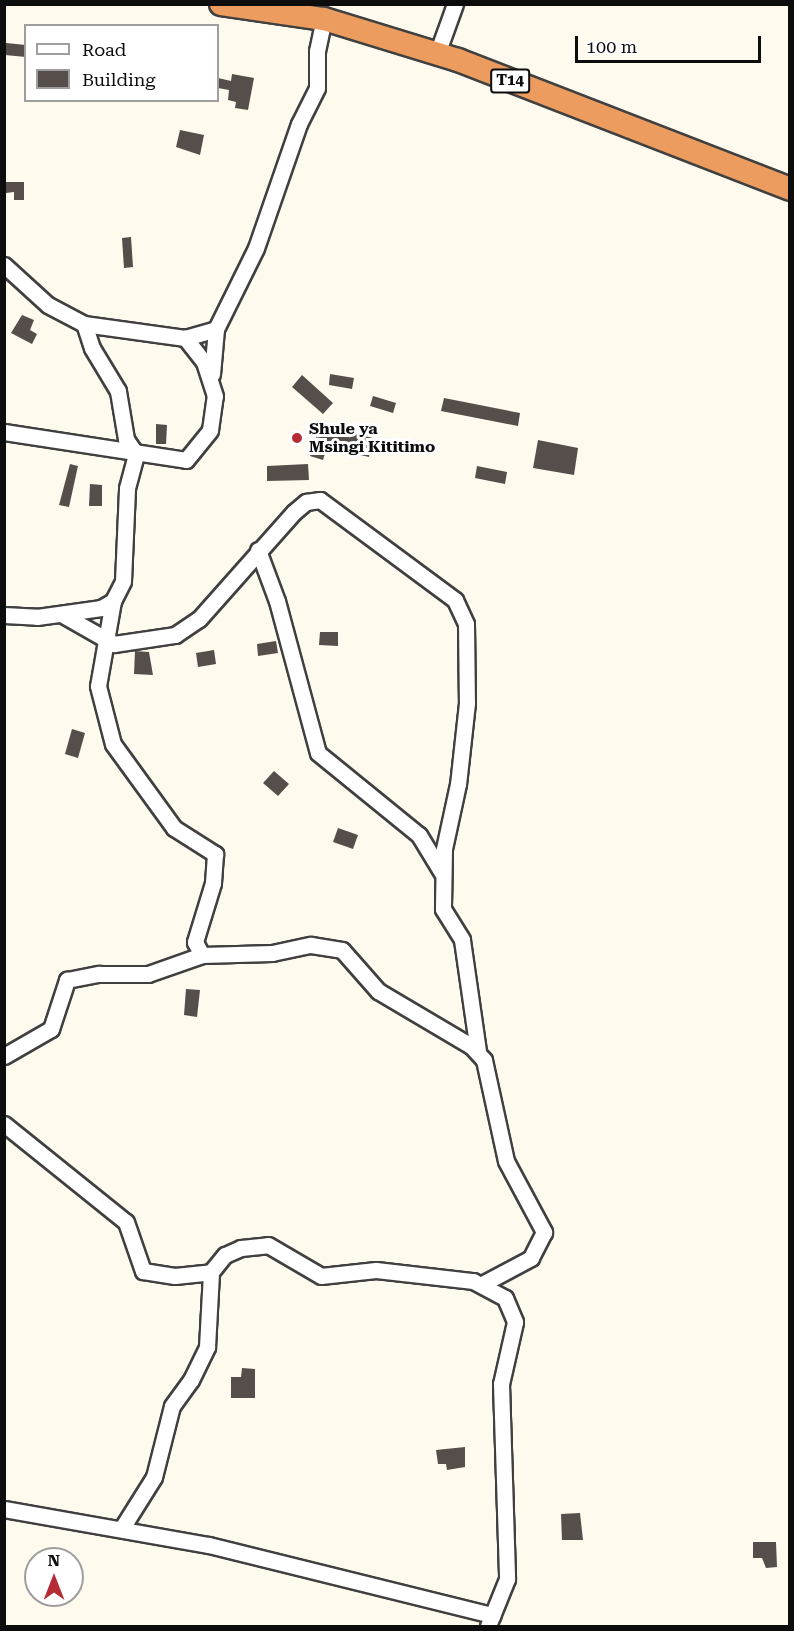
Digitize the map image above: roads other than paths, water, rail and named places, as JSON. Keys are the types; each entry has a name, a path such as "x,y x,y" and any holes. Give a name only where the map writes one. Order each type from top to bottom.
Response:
{"highway":[{"name":"T14","path":"221,4 324,20 437,54 789,189"}],"street":[{"path":"437,54 455,4"},
{"path":"4,432 173,461 194,453 210,430 216,329 256,248 299,124 317,88 317,51 324,20"},
{"path":"4,265 48,305 84,324 185,338 216,329"},
{"path":"84,324 92,348 118,391 126,439 136,454 127,488 123,581 113,601 103,640 98,686 113,744 174,828 215,854 213,884 195,942 202,954"},
{"path":"185,338 212,378"},
{"path":"63,615 103,640 125,644 175,636 187,628 258,550 306,502 320,500 455,600 466,624 467,704 442,873 444,915 462,940 478,1051 492,1090 506,1161 544,1232 531,1257 482,1284"},
{"path":"258,550 278,601 318,753 419,835 442,873"},
{"path":"4,615 63,615 113,601"},
{"path":"4,1056 51,1029 67,980 158,972 202,954 252,955 327,945 355,961 378,991 478,1051"},
{"path":"4,1124 126,1222 144,1271 161,1275 211,1272"},
{"path":"4,1509 122,1528 366,1581 490,1621 507,1579 501,1384 515,1322 505,1298 482,1284 376,1270 321,1276 268,1245 241,1248 225,1255 211,1272 207,1347 168,1415 154,1477 122,1528"}],"place":[{"name":"Shule ya Msingi Kititimo","path":"297,438"}]}
